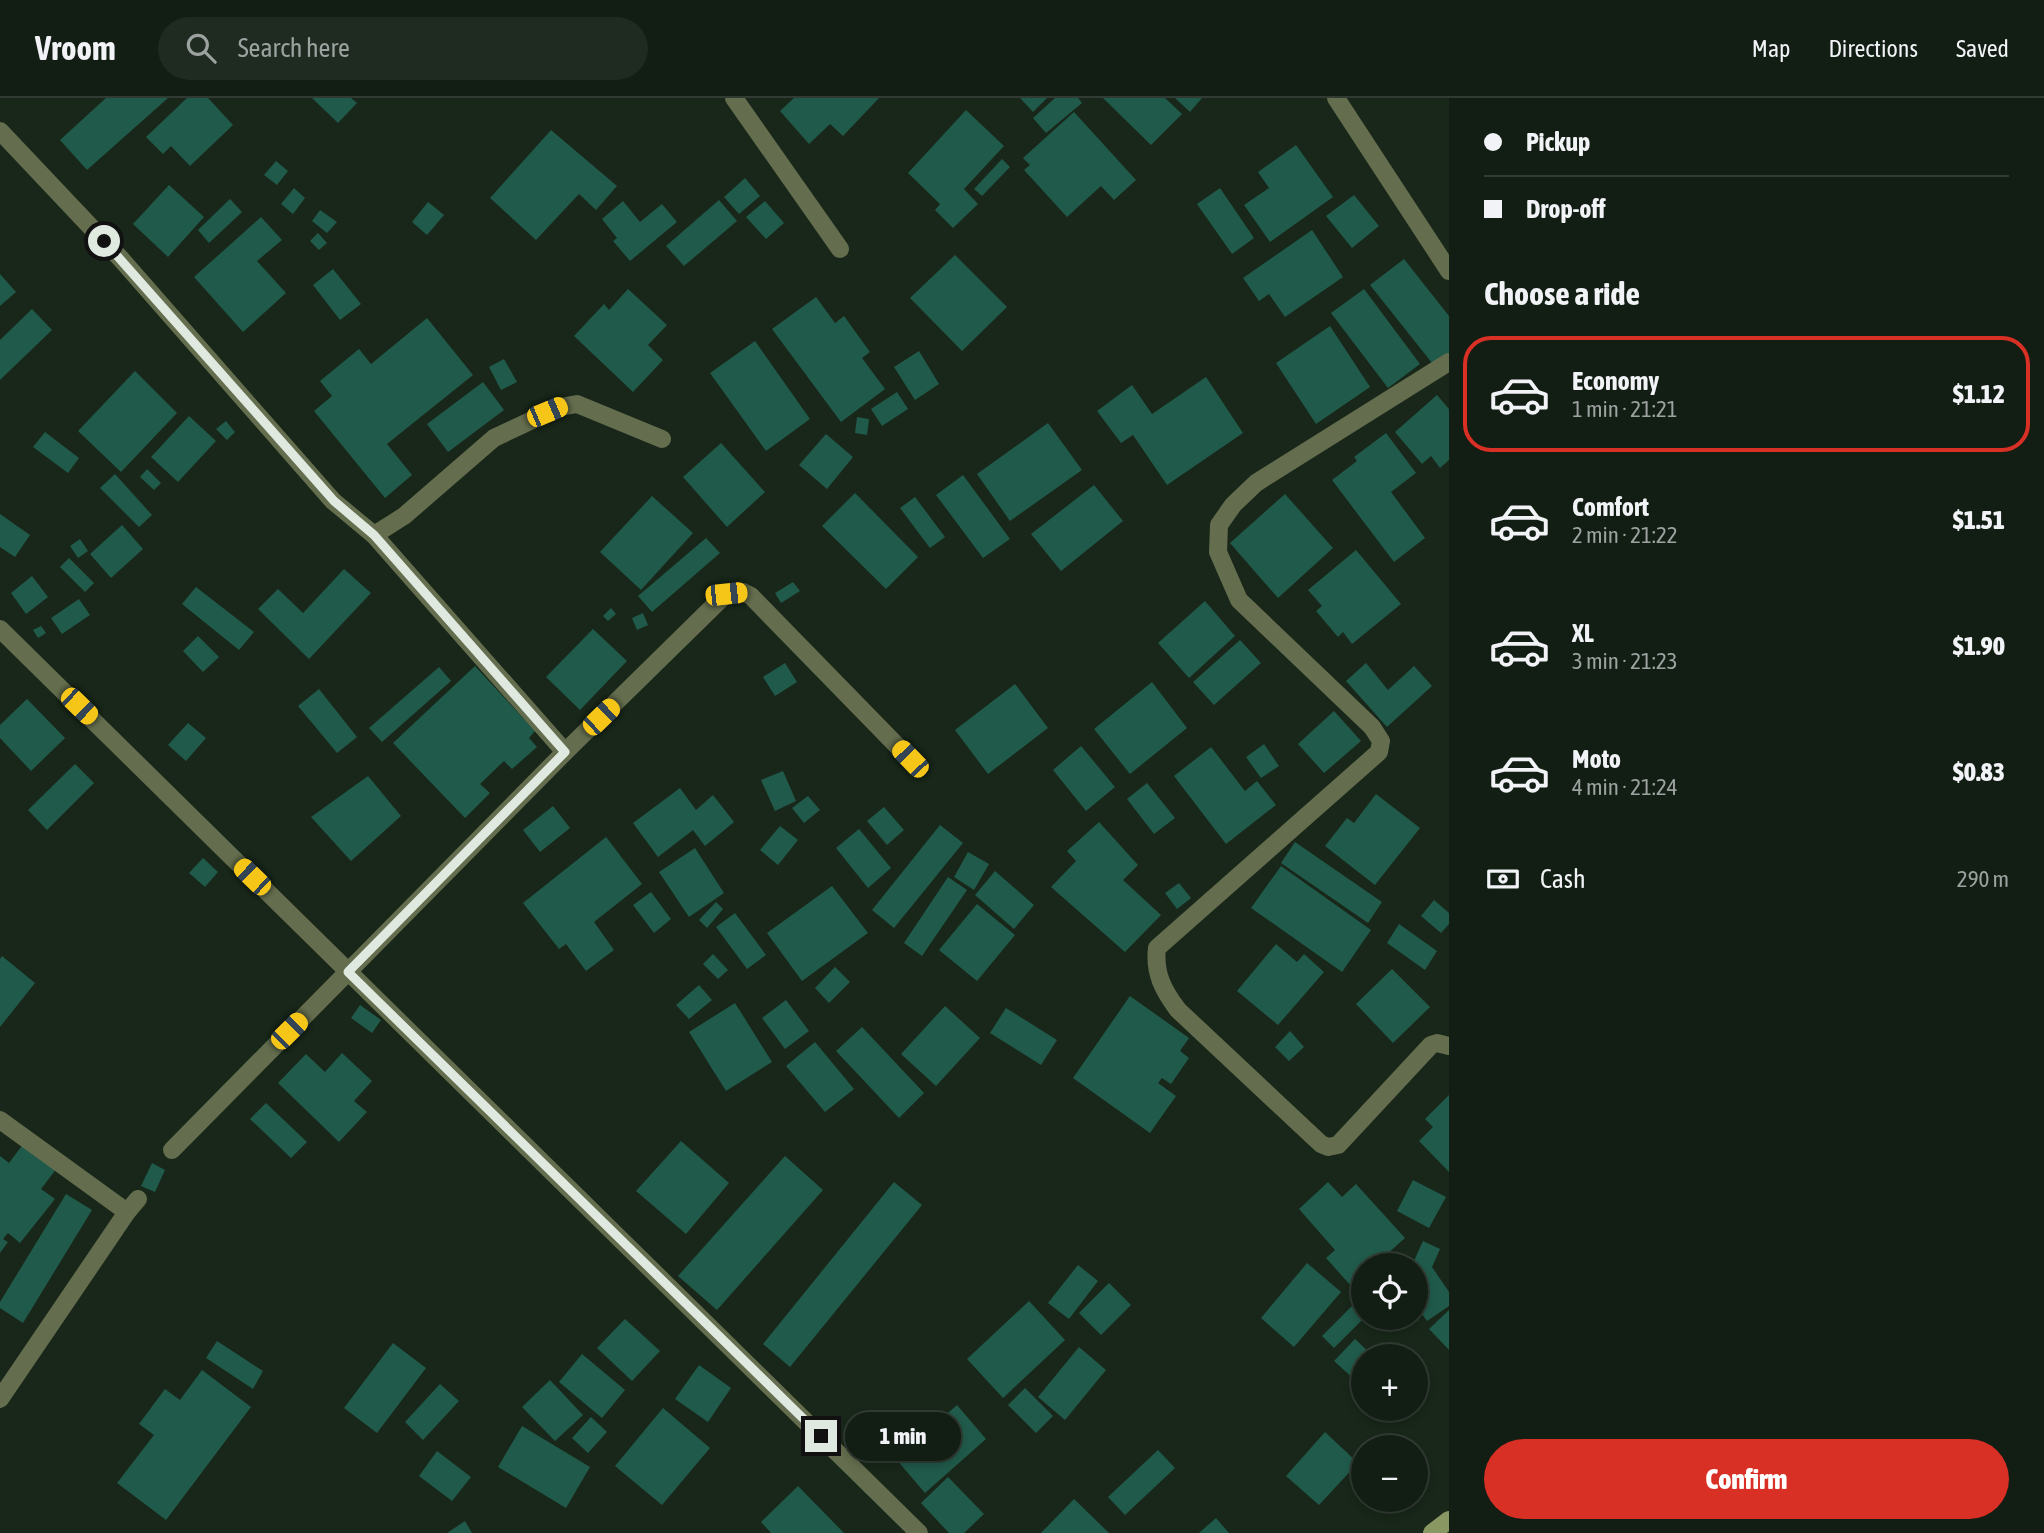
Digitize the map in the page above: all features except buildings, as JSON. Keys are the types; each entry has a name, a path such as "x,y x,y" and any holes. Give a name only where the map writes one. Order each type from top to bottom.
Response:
{"street":[{"path":"734,98 840,249"},
{"path":"1336,98 1449,271"},
{"path":"0,131 121,259 334,501 374,535 565,752"},
{"path":"1449,362 1256,483 1233,505 1219,525 1218,552 1239,600 1372,727 1381,741 1379,751 1157,948 1155,964 1165,992 1178,1010 1321,1144 1328,1147 1338,1145 1431,1045 1437,1043 1449,1046"},
{"path":"374,535 404,516 494,438 560,407 577,404 662,439"},
{"path":"172,1150 565,752 726,594 743,592 751,596 910,759"},
{"path":"0,629 919,1533"},
{"path":"0,1120 132,1205 0,1399"},
{"path":"1432,1533 1449,1520"}],"route":[{"path":"104,241 334,501 374,535 565,752 348,972 821,1436"}]}
